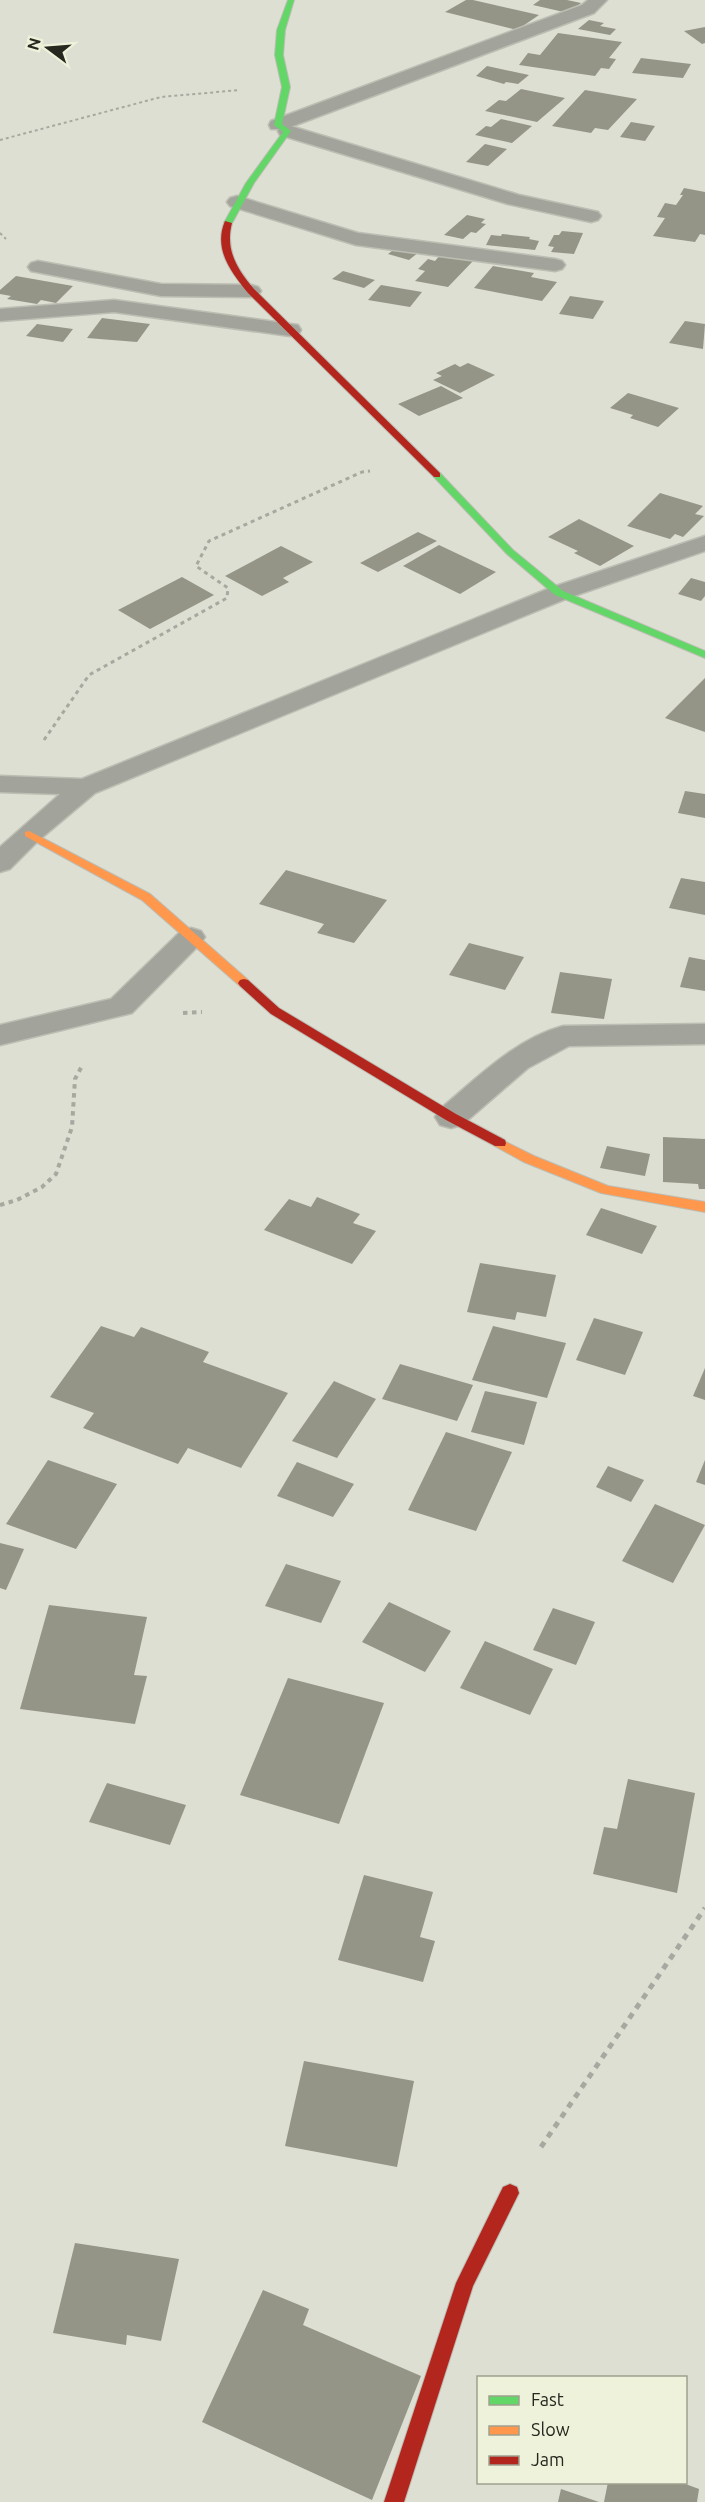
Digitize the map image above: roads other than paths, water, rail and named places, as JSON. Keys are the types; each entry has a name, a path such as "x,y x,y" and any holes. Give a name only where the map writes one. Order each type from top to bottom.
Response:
{"street":[{"path":"291,0 281,30 279,55 286,87 283,128 237,202 224,238 231,265 251,291 350,386 510,552 559,593 705,655"},
{"path":"283,128 588,9 598,0"},
{"path":"283,128 515,200 591,216"},
{"path":"237,202 356,239 555,265"},
{"path":"38,267 161,290 251,291"},
{"path":"0,315 114,306 290,330"},
{"path":"0,863 29,834 85,787 559,593 705,543"},
{"path":"0,784 85,787"},
{"path":"29,834 146,897 275,1011 451,1117 529,1159 606,1190 705,1207"},
{"path":"0,1035 121,1006 191,937"},
{"path":"451,1117 517,1061 564,1036 705,1034"},
{"path":"394,2502 465,2283 510,2193"}]}
